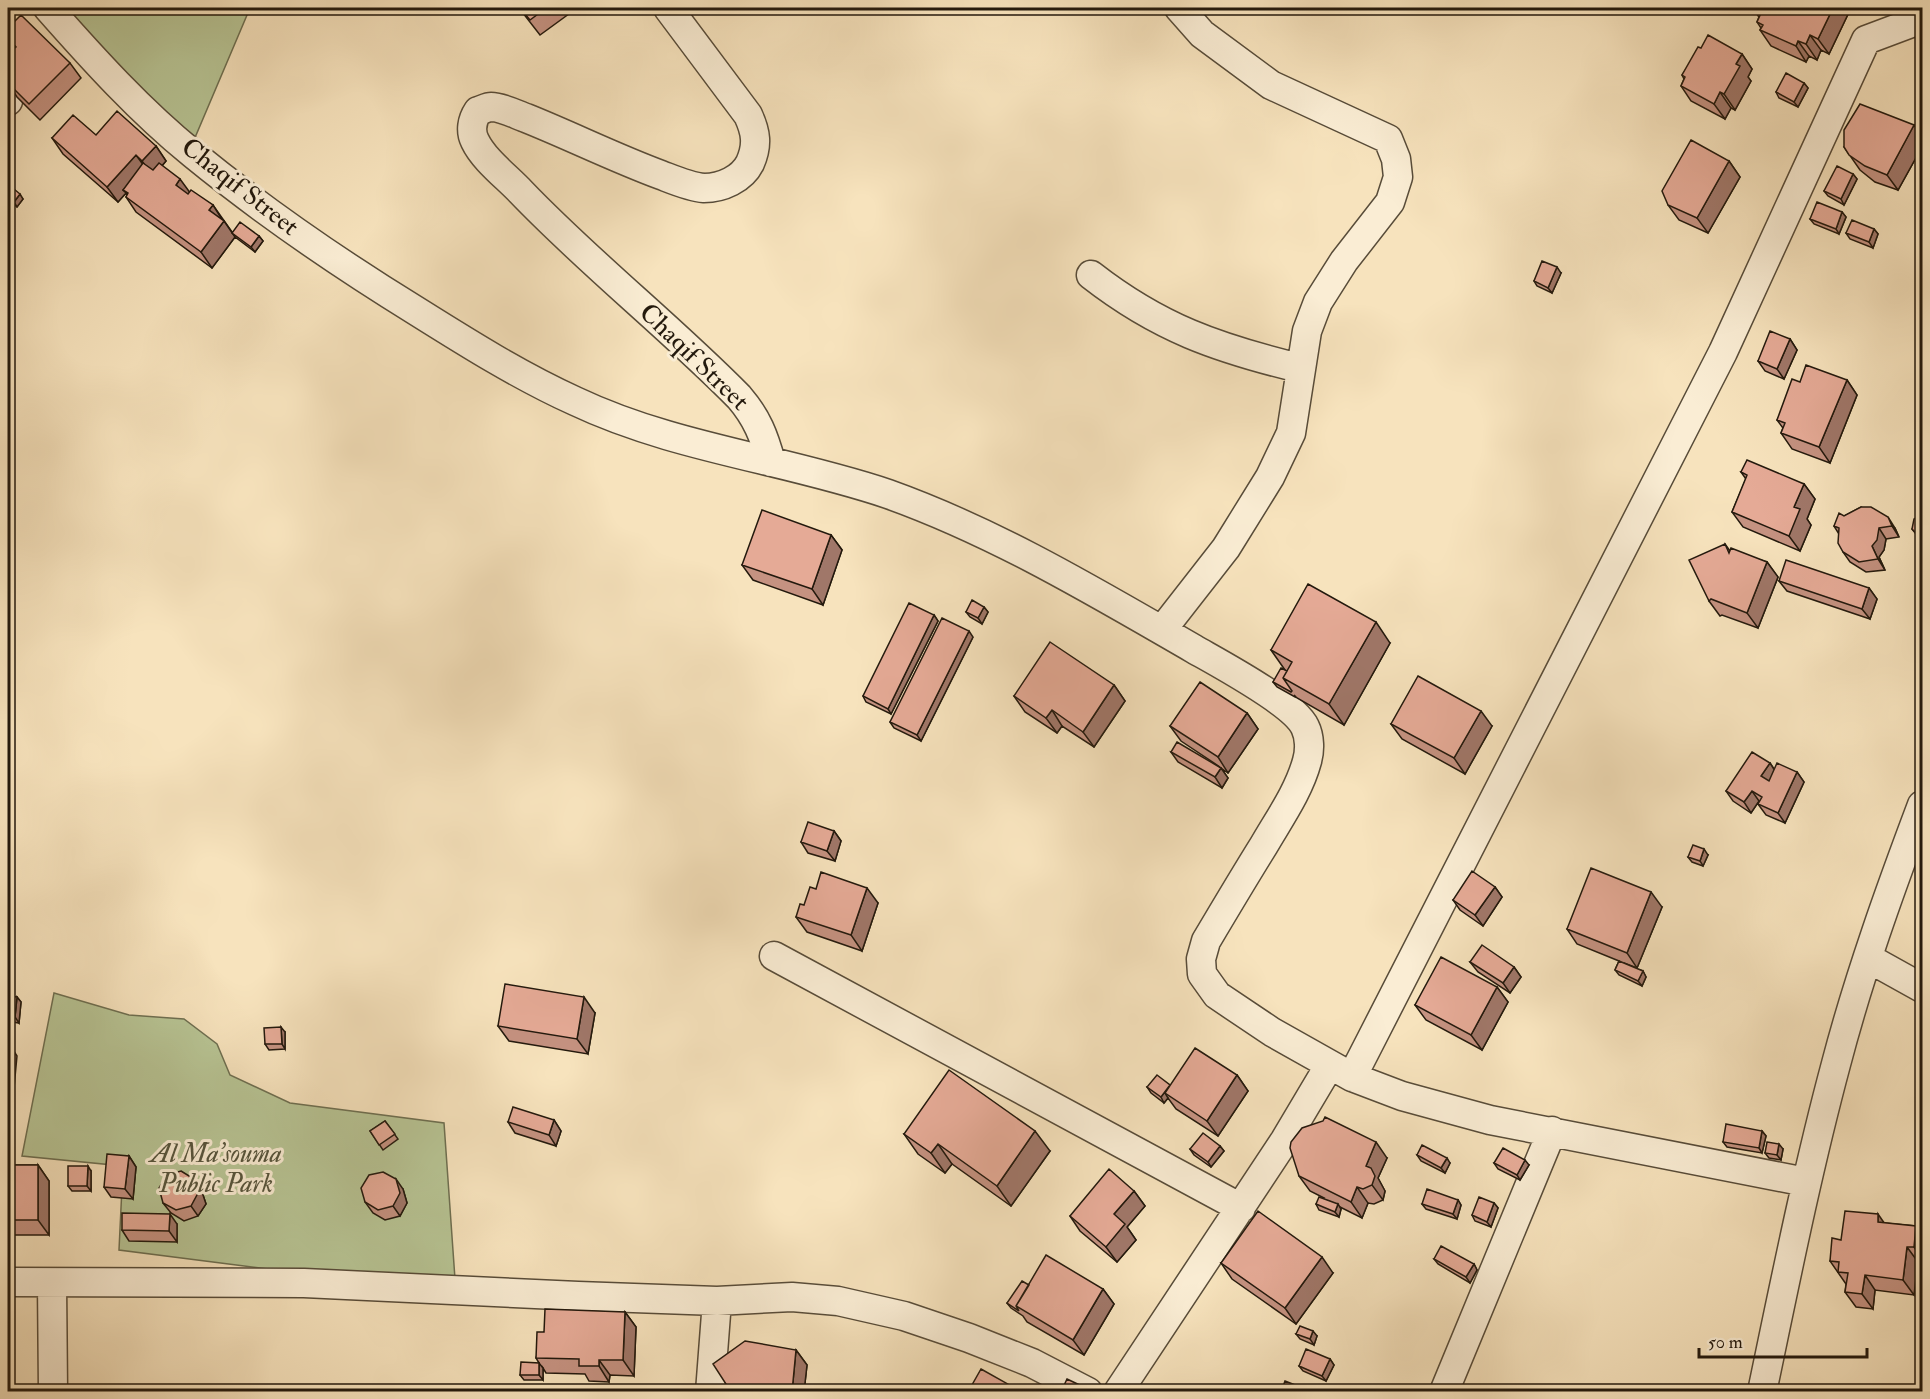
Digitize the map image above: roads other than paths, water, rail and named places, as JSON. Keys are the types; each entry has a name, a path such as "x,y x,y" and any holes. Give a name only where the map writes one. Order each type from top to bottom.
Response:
{"street":[{"name":"Chaqif Street","path":"48,8 100,66 190,152 350,270 470,344 578,403 630,423 737,455 771,462 764,433 755,416 740,397 536,208 486,156 475,141 472,130 473,118 478,111 491,107 508,111 559,131 679,182 702,188 717,187 735,180 748,166 754,153 756,136 754,127 748,115 668,8"},
{"path":"1162,630 1226,548 1270,477 1291,434 1297,403 1299,368 1307,331 1318,302 1344,261 1390,202 1398,177 1396,159 1388,139 1271,85 1202,34 1179,8"},
{"path":"1118,1392 1241,1208 1341,1071 1724,352 1866,40 1923,19"},
{"path":"8,90 8,101"},
{"path":"1091,275 1122,299 1196,338 1236,353 1299,368"},
{"path":"771,462 888,494 981,532 1069,576 1293,710 1305,725 1309,740 1308,759 1282,814 1206,941 1202,959 1202,974 1217,995 1272,1032 1341,1071 1402,1096 1490,1120 1806,1182"},
{"path":"1762,1392 1806,1182 1836,1061 1888,896 1923,806"},
{"path":"774,956 1241,1208"},
{"path":"1868,958 1923,988"},
{"path":"1444,1392 1552,1131"},
{"path":"8,1282 304,1283 717,1301 792,1297 870,1307 969,1338 1032,1363 1088,1392"},
{"path":"52,1283 53,1392"},
{"path":"710,1392 717,1301"}],"park label":[{"name":"Al Ma'souma Public Park","path":"216,1169"}]}
